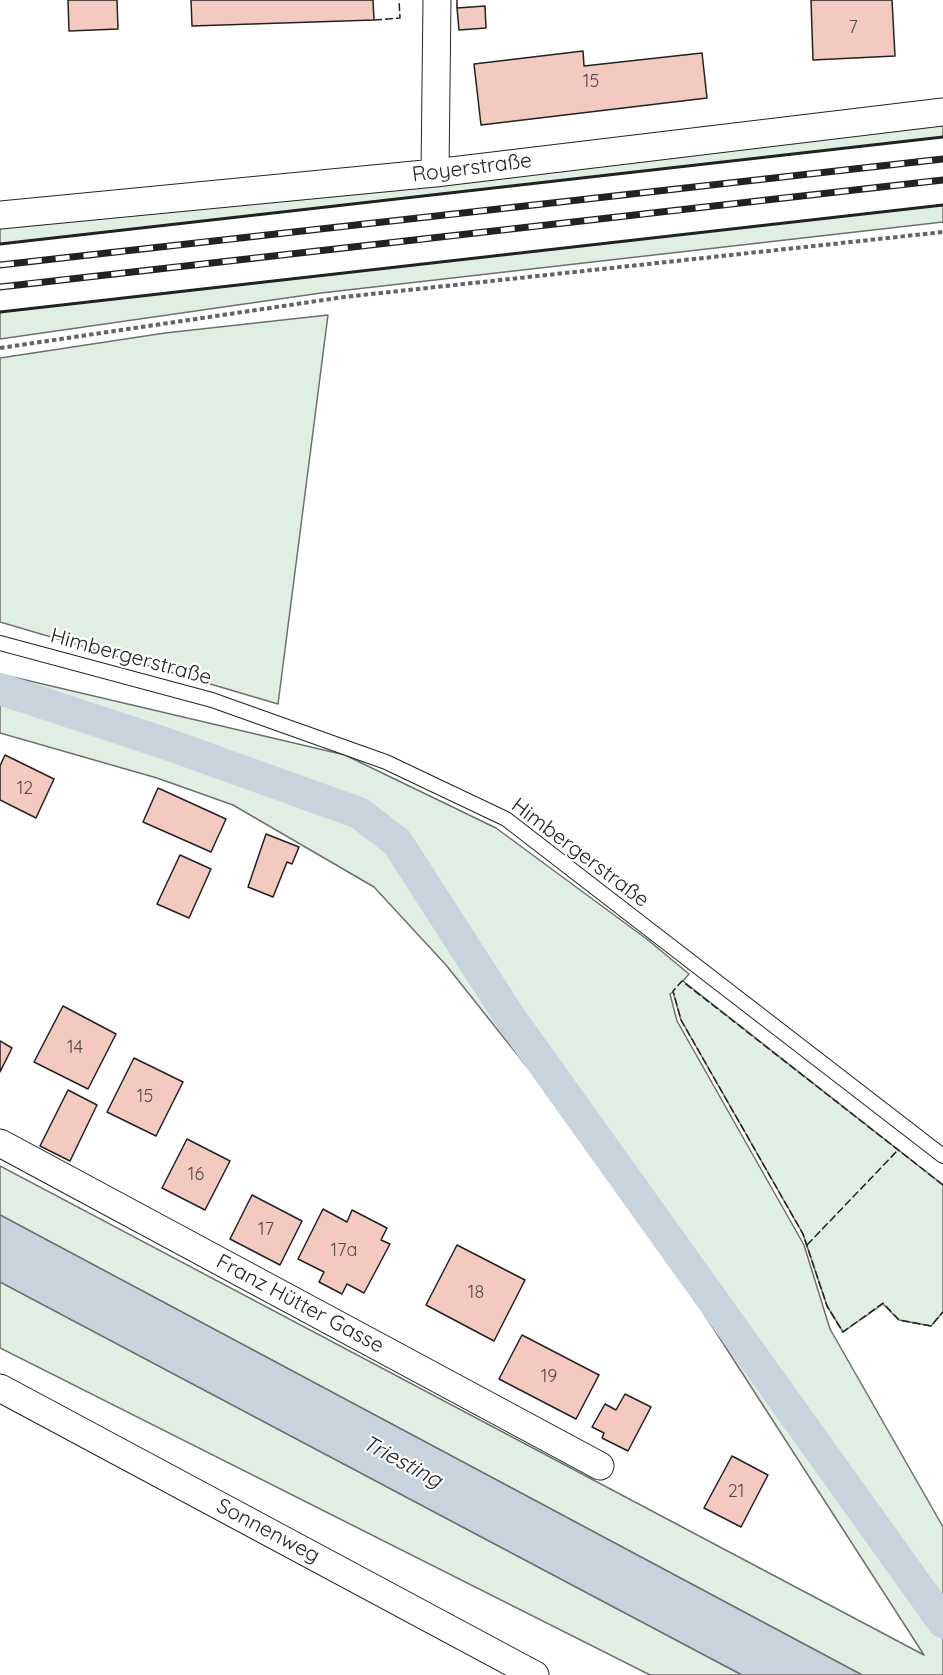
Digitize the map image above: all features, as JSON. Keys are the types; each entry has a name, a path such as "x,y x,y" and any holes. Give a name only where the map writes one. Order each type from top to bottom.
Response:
{"street":[{"path":"435,172 437,0"},
{"name":"Royerstraße","path":"0,215 435,172 943,112"},
{"name":"Franz Hütter Gasse","path":"0,1143 600,1466"},
{"name":"Sonnenweg","path":"0,1388 535,1675"}],"lane":[{"name":"Himbergerstraße","path":"0,643 212,700 386,762 506,819 943,1156"}],"path":[{"path":"0,348 344,297 943,232"}],"green space":[{"path":"943,120 943,137 0,244 0,222"},
{"path":"943,205 943,222 321,293 0,339 0,312"},
{"path":"328,315 278,704 0,622 0,358 165,333"},
{"path":"0,674 345,755 496,828 648,940 689,974 683,981 943,1185 943,1312 931,1326 899,1320 883,1304 843,1332 827,1306 803,1234 681,1020 673,992 670,994 677,1021 804,1245 830,1329 943,1527 943,1675 862,1675 0,1215 0,1166 924,1655 621,1185 446,965 374,887 233,805 157,778 0,733"},
{"path":"0,1282 742,1675 650,1675 0,1348"}],"water":[{"name":"Triesting","path":"0,1215 862,1675 742,1675 0,1282"}],"building":[{"path":"68,0 117,0 118,29 69,31"},
{"path":"191,0 373,0 374,20 192,26"},
{"path":"811,0 892,0 895,56 813,60"},
{"path":"485,6 486,28 459,30 457,8"},
{"path":"583,51 584,66 702,53 707,98 481,125 474,64"},
{"path":"5,755 54,779 36,818 0,800 0,766"},
{"path":"158,788 226,819 211,852 143,822"},
{"path":"266,834 299,847 292,864 287,862 273,897 248,887"},
{"path":"180,855 211,869 189,918 157,904"},
{"path":"63,1006 116,1034 88,1089 34,1062"},
{"path":"0,1041 12,1048 0,1072"},
{"path":"134,1058 183,1082 156,1136 107,1112"},
{"path":"68,1090 97,1105 70,1161 40,1146"},
{"path":"187,1139 230,1161 205,1210 162,1188"},
{"path":"252,1195 302,1221 280,1265 230,1239"},
{"path":"323,1209 347,1222 352,1210 387,1228 381,1240 390,1244 364,1293 347,1284 342,1294 319,1282 324,1272 298,1259"},
{"path":"457,1245 525,1280 494,1341 426,1305"},
{"path":"522,1335 599,1375 576,1419 499,1379"},
{"path":"625,1394 651,1407 628,1451 602,1438 604,1433 592,1427 605,1404 616,1410"},
{"path":"732,1456 768,1475 741,1527 704,1508"}],"waterway":[{"path":"0,689 167,744 359,813 397,842 509,1016 943,1622"}],"railway":[{"path":"0,265 943,159"},
{"path":"0,287 943,180"}],"fence":[{"path":"374,20 400,18 399,0"},
{"path":"457,0 457,8"},
{"path":"943,1185 682,981 673,991 681,1020 803,1234 827,1306 843,1332 883,1303 899,1320 931,1326 943,1312"},
{"path":"807,1245 898,1150"}],"wall":[{"path":"0,244 943,137"},
{"path":"0,312 943,205"}]}
